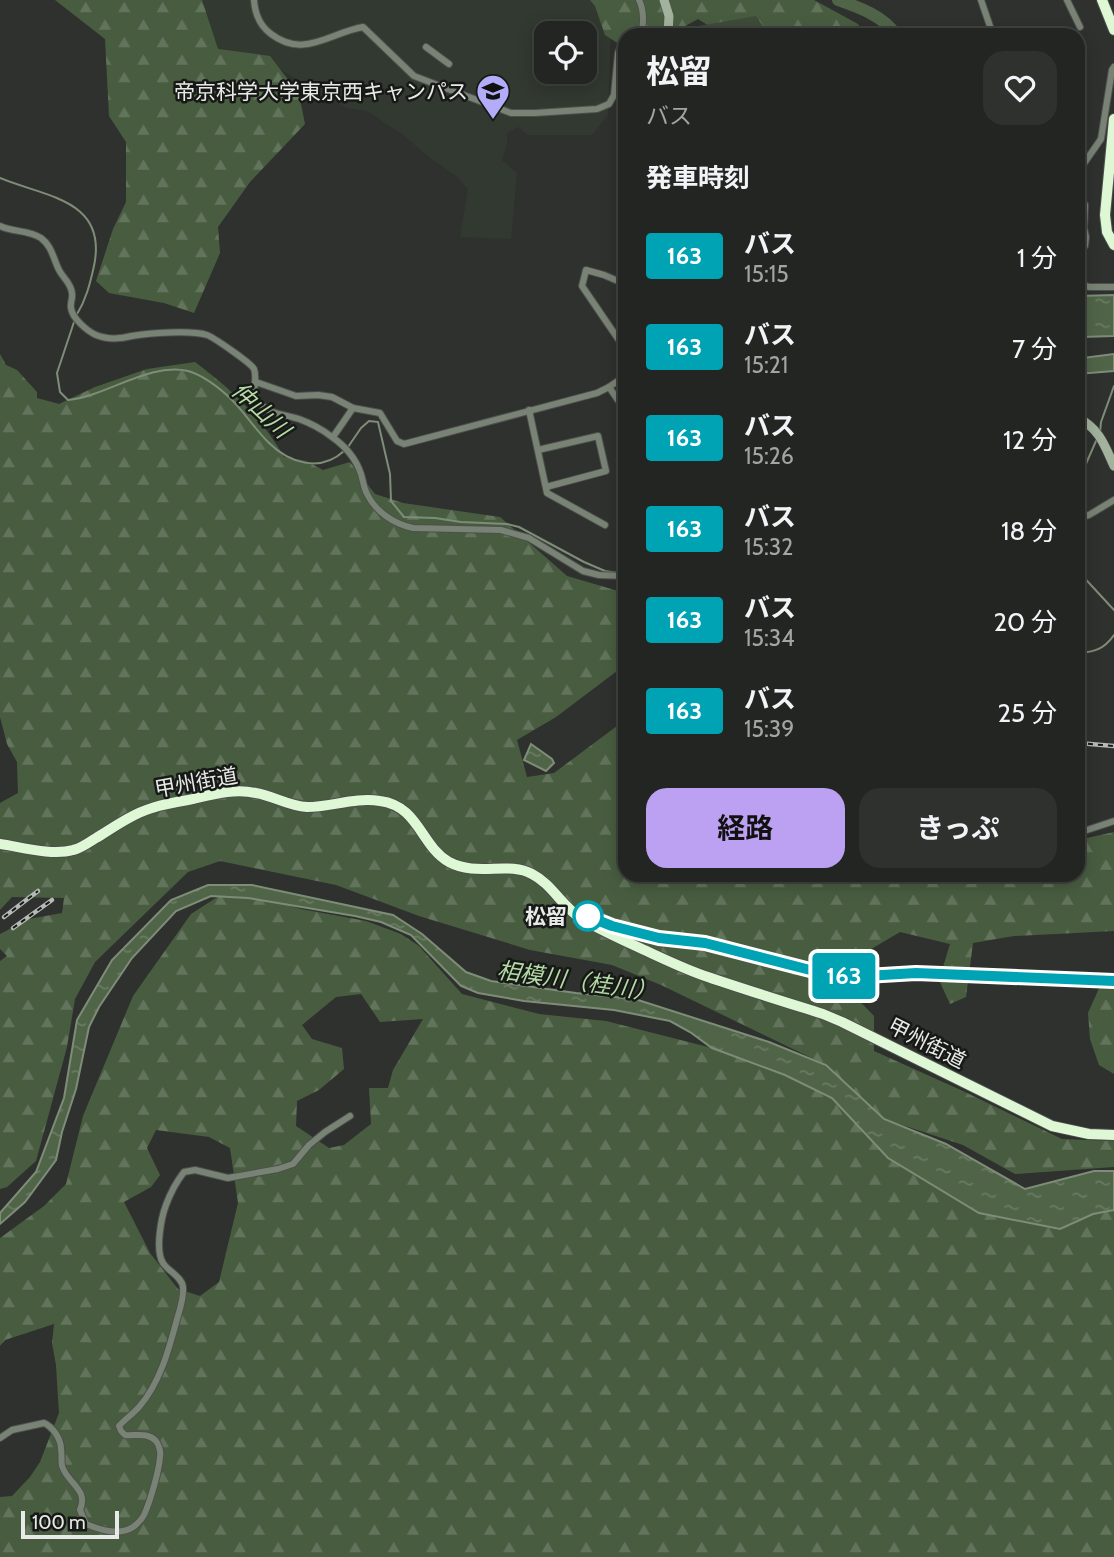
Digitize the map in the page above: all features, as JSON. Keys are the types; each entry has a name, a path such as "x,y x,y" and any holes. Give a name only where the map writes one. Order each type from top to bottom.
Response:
{"highway":[{"path":"1102,0 1114,30"},
{"path":"1114,119 1105,215 1107,232 1114,245"},
{"name":"甲州街道","path":"0,844 53,852 73,850 86,845 126,819 151,808 223,792 260,793 300,807 359,800 385,801 413,818 433,848 447,860 464,868 516,869 533,874 581,919 609,934 681,966 842,1022 1052,1126 1089,1134 1114,1135"}],"street":[{"path":"254,0 260,24 283,42 298,46 315,43 362,27 414,76 511,113 597,108 609,104 614,95 618,53"},
{"path":"639,0 642,5 641,28"},
{"path":"664,0 667,28"},
{"path":"981,0 991,28"},
{"path":"1067,0 1080,27"},
{"path":"426,47 449,64"},
{"path":"1085,162 1101,139 1114,67"},
{"path":"0,226 40,238 50,248 73,294 73,315 94,334 123,339 133,336 194,333 216,338 253,368 256,400 274,414 302,420 333,437 349,452 360,470 368,494 379,510 399,525 515,533 544,546 583,571 618,576"},
{"path":"618,281 586,270 583,286 618,338"},
{"path":"1085,285 1114,287"},
{"path":"256,382 296,396 332,397 353,408 380,413 397,441 404,444 597,393 618,381"},
{"path":"609,387 618,400"},
{"path":"333,437 353,408"},
{"path":"530,410 547,493 605,525"},
{"path":"1085,422 1104,442 1114,466"},
{"path":"538,450 598,436 606,471 546,486"},
{"path":"1085,515 1114,500"},
{"path":"1085,831 1114,821"},
{"path":"581,919 587,916 612,926 659,938 705,943 814,971 849,977 916,973 1114,981"},
{"path":"0,1438 12,1430 48,1424 61,1443 64,1470 82,1496 83,1504 80,1510 86,1524 100,1530 116,1532 131,1528 143,1517 161,1455 156,1441 149,1436 125,1435 119,1426 138,1408 158,1376 181,1302 182,1282 160,1259 159,1247 166,1204 178,1180 184,1172 195,1170 228,1178 293,1164 325,1132 350,1116"}],"shaded area":[{"name":"帝京科学大学東京西キャンパス","path":"191,0 595,0 611,17 608,115 592,135 528,135 518,127 507,133 507,145 502,160 517,173 511,239 460,237 468,189 456,176 367,111 347,108 267,62 225,62"},
{"path":"756,16 764,28 693,28"}],"green space":[{"path":"55,0 202,0 218,49 270,56 299,94 305,124 250,182 218,227 220,253 194,313 164,303 109,293 96,281 113,229 126,202 126,142 109,116 105,39"},
{"path":"590,0 814,0 858,24 860,28 712,28 698,19 682,28 618,28 618,43 605,35 595,6"},
{"path":"0,354 6,365 17,370 37,392 37,398 59,404 95,387 147,369 195,362 244,405 284,457 306,461 323,470 350,462 375,494 403,503 500,517 567,576 618,591 618,670 556,717 517,740 527,777 554,773 618,725 618,882 1085,882 1085,838 1114,832 1114,931 1014,936 973,943 966,997 950,1004 939,980 950,944 900,932 851,961 844,985 874,1016 874,1051 1062,1139 1114,1141 1114,1167 1015,1174 963,1145 884,1119 826,1065 661,985 612,965 530,950 419,916 336,885 220,861 188,872 95,962 75,999 67,1047 36,1161 7,1187 0,1189 0,961 7,956 0,949 0,934 29,919 62,913 64,898 12,897 0,910 0,803 18,793 17,762 7,744 0,717"},
{"path":"249,894 301,909 366,921 401,934 419,946 462,994 539,1014 606,1021 712,1048 785,1075 832,1098 888,1158 1060,1229 1093,1214 1114,1210 1114,1557 0,1557 0,1497 12,1496 30,1477 40,1462 59,1413 52,1343 54,1324 5,1340 0,1346 0,1238 44,1206 66,1184 83,1116 133,996 191,914 219,896","holes":["361,994 380,1022 423,1019 393,1070 388,1088 369,1088 371,1124 344,1145 329,1148 296,1126 297,1101 319,1090 344,1069 342,1048 312,1039 302,1025 336,997","156,1130 209,1137 230,1148 238,1203 219,1282 200,1296 178,1289 150,1253 124,1202 151,1187 160,1175 147,1148"]},
{"path":"1114,982 1114,1074 1099,1065 1090,1039 1088,1013 1100,986"}],"water":[{"path":"1114,295 1114,336 1085,337 1085,296"},
{"path":"1114,354 1114,371 1085,373 1085,358"},
{"path":"531,744 552,759 554,763 546,771 524,760"},
{"path":"208,885 252,885 393,915 422,934 466,972 491,981 635,999 769,1042 826,1065 884,1119 946,1144 1025,1189 1094,1171 1114,1171 1114,1210 1093,1214 1060,1229 979,1213 888,1158 832,1098 785,1075 712,1048 670,1021 614,1010 524,1001 478,993 461,986 411,935 381,922 248,898 211,896 176,911 132,958 99,1007 89,1027 76,1089 56,1160 25,1202 0,1224 0,1213 36,1172 64,1098 77,1020 112,960 171,900"}],"waterway":[{"path":"838,0 878,17 891,28"},
{"name":"仲山川","path":"0,178 69,204 82,214 92,227 96,244 94,266 87,292 76,316"},
{"name":"仲山川","path":"74,322 57,373 60,392 68,400 98,393 158,371 188,371 204,378 225,393 268,442 285,455 305,463 315,463 335,458 344,451"},
{"name":"仲山川","path":"1100,433 1101,422 1114,386"},
{"name":"仲山川","path":"348,447 369,421 378,422 390,474 391,501 404,517 519,527 584,562 618,573"},
{"name":"仲山川","path":"1085,466 1096,441"},
{"name":"仲山川","path":"1085,579 1114,610"},
{"name":"仲山川","path":"1085,652 1099,649 1114,635"}],"railway":[{"path":"1085,744 1114,746"},
{"path":"4,917 38,891"},
{"path":"13,928 52,900"}],"bus line":[{"name":"163","path":"581,919 587,916 612,926 659,938 705,943 814,971 849,977 916,973 1114,981"}],"place":[{"name":"帝京科学大学東京西キャンパス","path":"493,121"},
{"name":"松留","path":"588,916"}],"water label":[{"name":"相模川（桂川）","path":"577,981"}]}
